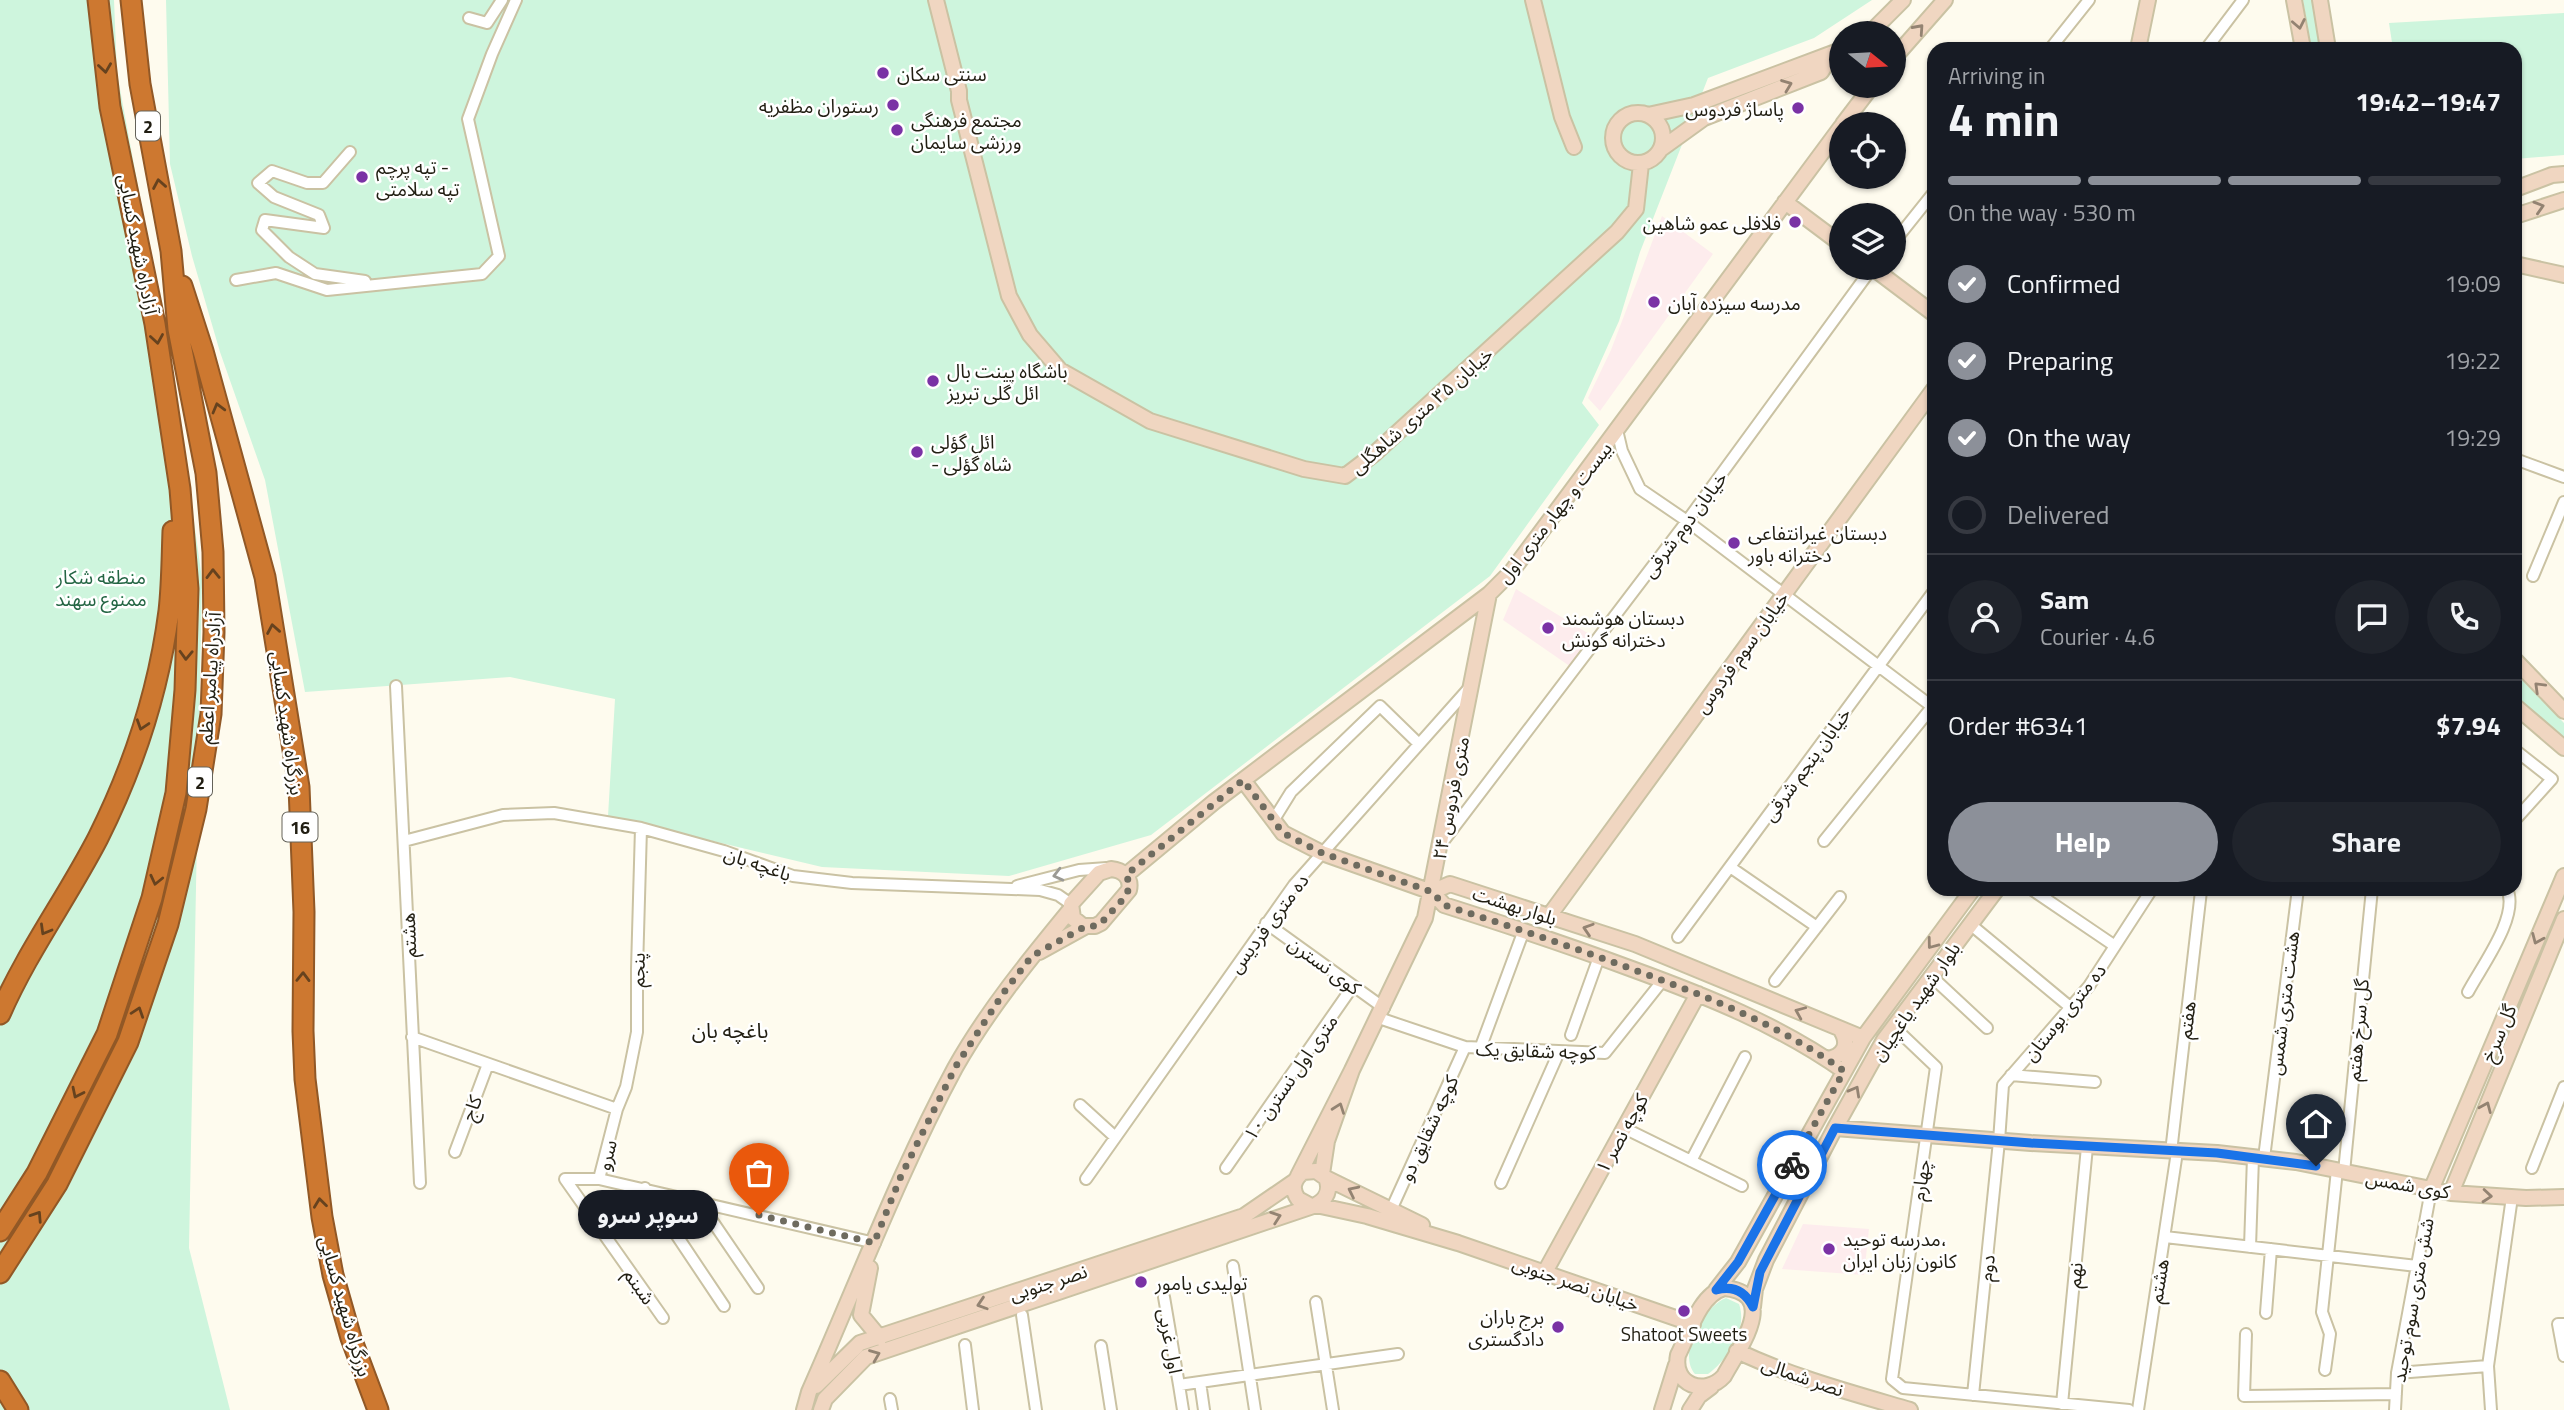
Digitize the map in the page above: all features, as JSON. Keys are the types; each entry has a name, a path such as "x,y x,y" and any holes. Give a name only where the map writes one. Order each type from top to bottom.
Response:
{"highway":[{"name":"آزادراه شهید کسایی","path":"98,0 110,107 155,324 180,489"},
{"name":"آزادراه شهید کسایی","path":"131,0 140,84 171,251"},
{"name":"آزادراه پیامبر اعظم","path":"0,1273 57,1184 128,1042 168,924 196,809 211,714 213,552 206,473 178,329 171,251"},
{"name":"بزرگراه شهید کسایی","path":"171,251 203,351 265,578 299,787 304,912 303,1031 322,1217 333,1275 351,1338 378,1410"},
{"path":"0,1014 12,987 97,839 117,797 136,743 160,665 169,610 173,519 180,489"},
{"name":"آزادراه پیامبر اعظم","path":"0,1231 37,1174 107,1034 152,898 176,793 185,690 188,589 180,489"},
{"path":"0,1381 18,1410"}],"main road":[{"name":"خیابان ۳۵ متری شاهگلی","path":"936,0 1009,296 1030,335 1060,370 1150,421 1304,469 1345,475 1374,454 1442,393 1617,232 1636,209 1641,164"},
{"path":"1533,0 1562,117 1574,147"},
{"path":"1882,21 1903,0"},
{"path":"1906,44 1945,0"},
{"path":"2139,42 2148,0"},
{"path":"2294,0 2303,42"},
{"path":"2320,0 2327,42"},
{"path":"1648,115 1694,105 1829,56"},
{"path":"1661,149 1663,133 1660,125 1648,115 1640,113 1625,116 1615,128 1615,150 1633,164 1641,164 1656,156 1661,149 1704,118 1821,72 1829,62"},
{"name":"بیست و چهار متری اول","path":"1852,112 1863,98"},
{"name":"بیست و چهار متری اول","path":"1126,875 1243,780 1489,594 1512,571 1829,142"},
{"path":"2522,177 2558,174"},
{"path":"2522,187 2558,174"},
{"path":"2522,214 2564,200"},
{"path":"1784,202 1829,235"},
{"path":"2522,266 2564,275"},
{"path":"1889,280 1927,309"},
{"name":"خیابان سوم فردوس","path":"1549,916 1927,399"},
{"name":"۲۴ متری فردوس","path":"1297,1178 1421,928 1432,892 1489,594"},
{"path":"2522,667 2564,711"},
{"path":"2522,712 2564,748"},
{"path":"1243,780 1283,833 1322,853 1432,892"},
{"path":"804,1410 901,1176 956,1066 1004,992 1071,907 1099,873 1117,869 1126,875 1130,885 1126,896 1096,926 1077,923 1071,907"},
{"name":"گل سرخ","path":"2431,1190 2564,876"},
{"name":"بلوار بهشت","path":"1844,1071 1776,1029 1698,994 1524,930 1444,905 1432,892 1450,884 1635,944 1863,1038"},
{"name":"بلوار شهید یاغچیان","path":"1662,1410 1676,1365 1706,1301 1738,1262 1863,1038 1968,896"},
{"name":"بلوار شهید یاغچیان","path":"1690,1410 1699,1396 1724,1376 1752,1324 1760,1272 1835,1128 1894,1027 1992,896"},
{"name":"گل سرخ","path":"2451,1192 2564,919"},
{"path":"1032,956 1086,926"},
{"name":"کوچه نصر ۱","path":"1545,1272 1698,994"},
{"path":"1827,1059 1836,1058 1843,1052 1845,1036 1840,1029"},
{"name":"۲۴ متری فردوس","path":"1324,1176 1327,1141 1352,1070"},
{"name":"کوی شمس","path":"1835,1128 2258,1157 2431,1190 2512,1198 2563,1195"},
{"path":"1310,1170 1324,1176 1328,1191 1326,1197 1313,1205 1303,1203 1295,1194 1297,1178 1310,1170"},
{"name":"خیابان نصر جنوبی","path":"1324,1176 1458,1242"},
{"name":"نصر جنوبی","path":"810,1392 860,1343 1244,1216 1297,1178"},
{"name":"خیابان نصر جنوبی","path":"1313,1205 1367,1216 1458,1242 1693,1324"},
{"name":"نصر جنوبی","path":"823,1404 866,1357 1313,1205"},
{"path":"874,1243 861,1315 880,1338"},
{"path":"1716,1290 1724,1288 1742,1292 1753,1307"},
{"name":"نصر شمالی","path":"1737,1351 1760,1362 1832,1387 1910,1410"},
{"path":"1676,1365 1685,1380 1692,1385 1712,1387"}],"street":[{"path":"469,18 487,23 502,0"},
{"path":"236,280 276,272 327,290 482,274 499,256 468,119 516,0"},
{"path":"2056,42 2089,0"},
{"path":"2211,42 2243,0"},
{"path":"350,152 323,183 307,183 272,172 258,183 274,197 318,215 324,228 265,220 262,230 289,257 315,274 379,283"},
{"path":"1906,227 1927,201"},
{"name":"خیابان دوم شرقی","path":"1441,844 1687,521 1864,280"},
{"path":"1616,430 1622,451 1640,489 1784,593 1927,703"},
{"path":"2522,462 2564,477"},
{"path":"2533,576 2564,502"},
{"name":"خیابان پنجم شرقی","path":"1678,937 1927,600"},
{"name":"ده متری فردیس","path":"1086,1179 1294,885 1472,685"},
{"name":"هشتم","path":"396,686 420,1184"},
{"path":"1273,821 1291,792 1380,706 1419,744"},
{"path":"1824,841 1927,715"},
{"path":"2522,755 2552,779 2522,812"},
{"name":"باغچه بان","path":"404,841 503,815 554,813 641,828 724,851 793,876 852,883 1007,888"},
{"name":"پنجم","path":"617,1109 626,1087 637,1032 641,828"},
{"path":"1007,888 1079,870 1098,867 1111,869"},
{"path":"1730,867 1817,928"},
{"path":"1007,888 1040,890 1058,895 1071,907"},
{"path":"2041,896 2115,946"},
{"name":"ده متری بوستان","path":"1999,1141 2003,1085 2089,986 2147,896"},
{"name":"هفتم","path":"2174,1152 2200,896"},
{"name":"هشت متری شمس","path":"2250,1247 2258,1157 2297,896"},
{"name":"گل سرخ هفتم","path":"2325,1370 2330,1334 2322,1312 2371,896"},
{"path":"2468,992 2508,920 2511,896"},
{"path":"1775,981 1840,897"},
{"name":"کوی نسترن","path":"1266,923 1353,986 1381,1013"},
{"path":"1970,924 2070,1007"},
{"path":"1480,1049 1524,930"},
{"path":"1572,1035 1599,957"},
{"path":"1931,976 1987,1028"},
{"name":"کوچه شقایق یک","path":"1381,1013 1465,1047 1605,1053 1663,980"},
{"name":"۱۰ متری اول نسترن","path":"1226,1168 1353,986"},
{"name":"چهارم","path":"1894,1027 1936,1067 1892,1379 1903,1388 1973,1395"},
{"path":"412,1037 617,1109"},
{"name":"کوچه شقایق دو","path":"1391,1210 1465,1047"},
{"path":"1501,1183 1559,1052"},
{"path":"1691,1161 1745,1057"},
{"name":"کاج","path":"455,1152 488,1063"},
{"path":"2011,1075 2095,1082"},
{"path":"2532,1168 2564,1087"},
{"path":"1080,1105 1114,1136"},
{"name":"سرو","path":"617,1109 599,1179 874,1243"},
{"path":"1624,1128 1741,1186"},
{"name":"دوم","path":"1973,1395 1999,1141"},
{"name":"نهم","path":"2062,1404 2087,1147"},
{"name":"هشتم","path":"2138,1410 2165,1237 2174,1152"},
{"name":"شبنم","path":"599,1179 565,1179 663,1318"},
{"path":"645,1188 724,1306"},
{"name":"شش متری سوم توحید","path":"2395,1410 2397,1373 2431,1190"},
{"path":"2491,1410 2488,1366 2512,1198"},
{"path":"698,1200 758,1288"},
{"path":"2165,1237 2417,1266"},
{"path":"2266,1313 2271,1249"},
{"path":"1233,1266 1255,1410"},
{"name":"اول غربی","path":"1164,1297 1183,1410"},
{"path":"1316,1302 1333,1410"},
{"path":"1022,1315 1036,1410"},
{"path":"2564,1324 2558,1324 2564,1356"},
{"path":"2246,1334 2244,1396 2396,1394"},
{"path":"965,1345 973,1410"},
{"path":"1101,1346 1111,1410"},
{"path":"1179,1385 1398,1354"},
{"path":"2397,1373 2488,1366"},
{"path":"1200,1382 1204,1410"},
{"path":"1973,1395 2129,1410"}],"shaded area":[{"name":"مدرسه سیزده آبان","path":"1662,216 1713,254 1600,411 1588,398 1611,350"},
{"name":"دبستان هوشمند دخترانه گونش","path":"1516,589 1594,637 1571,667 1503,620"},
{"name":"مدرسه توحید، کانون زبان ایران","path":"1803,1224 1869,1229 1864,1275 1782,1269"}],"green space":[{"name":"منطقه شکار ممنوع سهند","path":"0,0 114,0 117,73 175,386 202,579 189,1248 230,1410 0,1410"},
{"name":"ائل گؤلی - شاه گؤلی","path":"166,0 1872,0 1840,21 1829,21 1829,28 1814,38 1708,78 1640,252 1619,321 1582,403 1599,425 1490,576 1151,835 1009,876 822,867 608,816 615,699 510,677 305,692 265,480 220,352 192,256 170,164"},
{"path":"2303,0 2312,0 2319,42 2310,42"},
{"path":"2564,13 2564,155 2522,158 2522,42 2392,42 2389,23"},
{"path":"2522,680 2564,723 2564,740 2522,704"},
{"path":"1726,1298 1739,1304 1741,1324 1738,1334 1729,1352 1715,1368 1708,1374 1695,1374 1689,1355 1695,1331 1709,1311"}],"way so far":[{"path":"759,1215 874,1243 901,1176 956,1066 1004,992 1032,956 1086,926 1101,923 1126,896 1130,885 1126,875 1243,780 1283,833 1322,853 1432,892 1444,905 1524,930 1722,1003 1776,1029 1827,1059 1844,1071 1792,1165"}],"place":[{"name":"سنتی سکان","path":"883,73"},
{"name":"رستوران مظفریه","path":"893,105"},
{"name":"پاساژ فردوس","path":"1798,108"},
{"name":"مجتمع فرهنگی ورزشی سایمان","path":"897,130"},
{"name":"تپه پرچم - تپه سلامتی","path":"362,177"},
{"name":"فلافلی عمو شاهین","path":"1795,222"},
{"name":"مدرسه سیزده آبان","path":"1654,302"},
{"name":"باشگاه پینت بال ائل گلی تبریز","path":"933,381"},
{"name":"ائل گؤلی - شاه گؤلی","path":"917,452"},
{"name":"دبستان غیرانتفاعی دخترانه باور","path":"1734,543"},
{"name":"دبستان هوشمند دخترانه گونش","path":"1548,628"},
{"name":"سوپر سرو","path":"759,1215"},
{"name":"مدرسه توحید، کانون زبان ایران","path":"1829,1249"},
{"name":"تولیدی یامور","path":"1141,1282"},
{"name":"Shatoot Sweets","path":"1684,1311"},
{"name":"برج باران دادگستری","path":"1558,1327"}],"district":[{"name":"باغچه بان","path":"730,1030"}],"route":[{"path":"1792,1165 1738,1262 1716,1290 1724,1288 1742,1292 1753,1307 1760,1272 1835,1128 2177,1153 2217,1153 2316,1166"}]}
